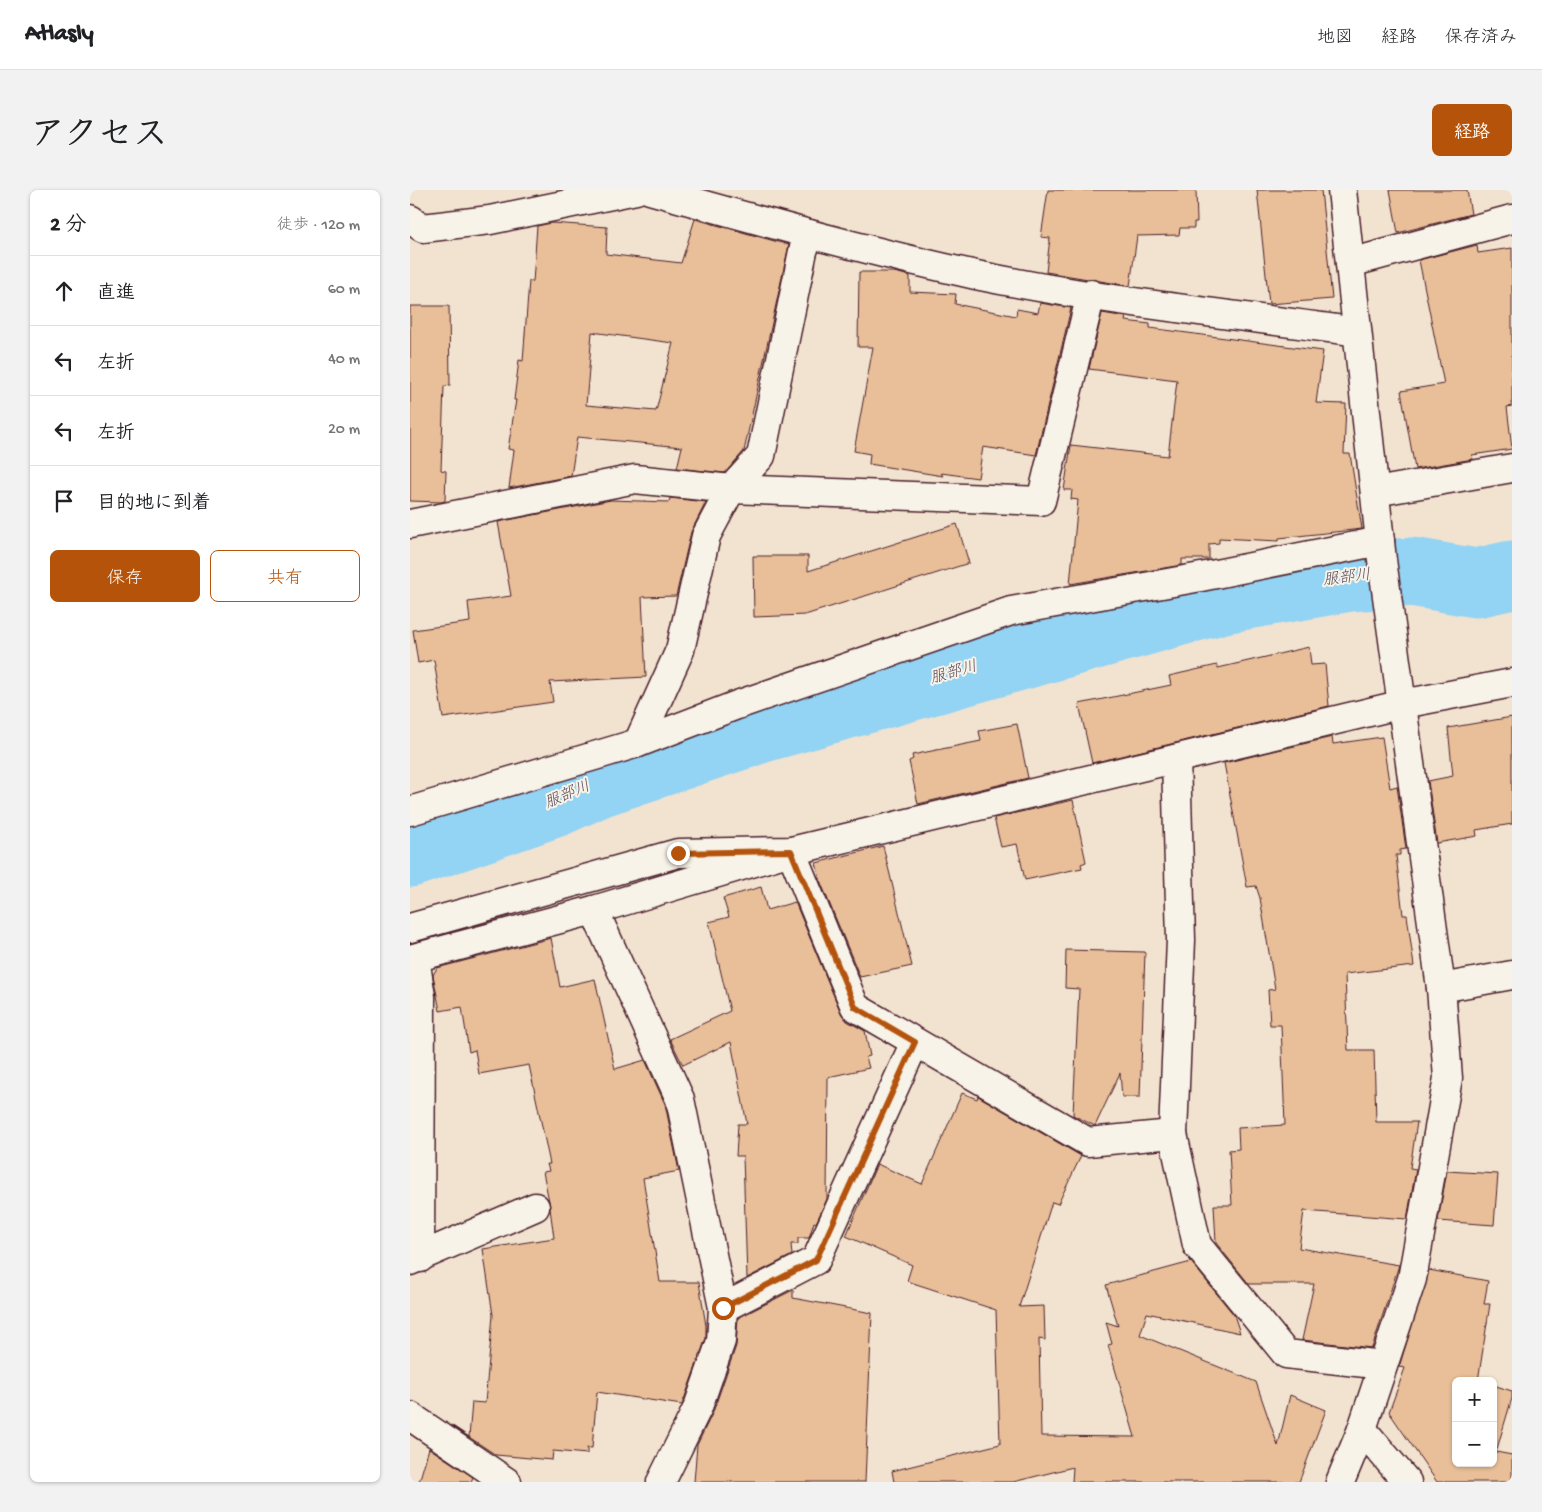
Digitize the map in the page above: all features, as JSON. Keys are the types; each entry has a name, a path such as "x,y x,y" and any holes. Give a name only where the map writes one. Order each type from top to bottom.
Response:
{"street":[{"path":"414,231 490,220 636,190"},
{"path":"650,190 809,234 976,275 1091,294 1357,332"},
{"path":"1340,1482 1362,1429 1412,1279 1448,1078 1442,988 1380,541 1342,190"},
{"path":"1350,263 1512,219"},
{"path":"638,743 680,650 706,536 731,489 761,456 803,251 809,234"},
{"path":"410,524 635,478 731,489 1041,502 1091,294"},
{"path":"1375,492 1512,468"},
{"path":"410,811 638,743 737,706 1011,611 1201,577 1380,541"},
{"path":"535,1207 415,1260 421,997 413,959 594,910 791,851 1403,704 1512,682"},
{"path":"1176,759 1180,940 1173,1134 1197,1245 1286,1354 1383,1365"},
{"path":"411,924 678,853 791,851"},
{"path":"791,851 855,1007 1088,1142 1173,1134"},
{"path":"594,910 680,1099 723,1308 721,1341 698,1407 661,1482"},
{"path":"1442,988 1512,974"},
{"path":"723,1308 816,1260 915,1042"},
{"path":"410,1416 507,1482"},
{"path":"1362,1429 1407,1482"}],"building":[{"path":"1048,190 1196,190 1197,222 1194,222 1194,228 1180,228 1179,235 1137,236 1130,286 1046,272 1050,238 1041,237"},
{"path":"1257,190 1321,190 1332,299 1269,304"},
{"path":"1390,190 1467,190 1471,214 1398,233"},
{"path":"695,219 789,245 744,451 725,473 677,468 682,447 577,437 571,476 509,488 514,450 508,449 516,400 514,400 519,360 523,361 529,281 533,282 537,226 551,223 607,227 606,254 681,263","holes":["592,332 673,343 656,411 586,405"]},
{"path":"1477,245 1478,253 1512,248 1512,406 1507,407 1512,449 1472,455 1473,459 1415,469 1401,391 1444,384 1419,260"},
{"path":"859,272 894,272 910,276 910,292 956,294 955,304 1016,316 1017,309 1038,313 1040,303 1071,308 1036,455 983,447 978,478 941,473 943,476 869,464 870,454 854,451 873,347 858,347"},
{"path":"410,306 449,306 450,385 444,386 441,470 446,471 445,501 441,502 410,501"},
{"path":"1102,313 1126,317 1125,321 1150,324 1150,328 1323,351 1316,403 1346,404 1344,454 1350,454 1362,529 1279,538 1279,541 1219,538 1219,543 1209,544 1209,559 1182,559 1182,565 1070,584 1078,500 1071,499 1072,490 1064,490 1071,445 1168,456 1177,380 1089,369"},
{"path":"670,498 706,502 691,532 676,596 642,597 646,677 550,682 553,702 443,718 434,660 418,663 413,630 470,622 468,602 511,596 498,522 611,500 669,502"},
{"path":"957,524 969,563 805,615 754,617 753,556 808,556 808,571"},
{"path":"1309,647 1311,665 1325,664 1329,706 1092,763 1079,704 1171,685 1169,676 1217,665 1218,668"},
{"path":"1512,717 1512,824 1476,830 1477,836 1437,843 1428,781 1453,776 1448,728"},
{"path":"1017,724 1028,778 918,804 909,761 913,759 912,755 981,741 979,731"},
{"path":"1332,737 1333,744 1382,737 1390,788 1397,786 1406,849 1400,850 1400,855 1396,855 1403,915 1407,915 1414,966 1345,974 1348,1050 1374,1050 1376,1122 1417,1122 1410,1168 1416,1169 1407,1219 1304,1211 1299,1248 1399,1265 1372,1348 1302,1340 1314,1284 1249,1284 1216,1243 1214,1205 1232,1205 1229,1150 1239,1149 1238,1128 1285,1125 1281,1025 1270,1025 1268,990 1275,989 1260,898 1256,886 1247,887 1224,763"},
{"path":"1073,800 1086,862 1081,864 1082,868 1025,880 1017,844 1001,847 994,818"},
{"path":"883,846 912,966 860,977 821,883 816,863"},
{"path":"761,887 767,910 795,902 841,1013 847,1021 865,1031 870,1056 866,1057 869,1068 828,1077 827,1199 816,1223 814,1222 809,1238 798,1238 798,1244 791,1244 792,1255 747,1278 743,1156 736,1156 738,1124 747,1124 731,1042 683,1065 670,1039 730,1011 709,922 729,917 723,898"},
{"path":"551,938 560,987 595,979 615,1069 645,1060 665,1104 679,1171 643,1178 660,1282 699,1282 706,1338 682,1405 597,1392 592,1448 587,1448 587,1454 553,1451 552,1460 496,1455 469,1437 472,1402 485,1403 493,1315 483,1249 554,1238 543,1172 549,1171 547,1164 550,1164 529,1065 479,1074 475,1050 469,1052 462,1007 440,1011 433,975 437,968"},
{"path":"1066,950 1145,952 1140,1097 1122,1097 1120,1073 1095,1126 1073,1115 1079,989 1065,988"},
{"path":"962,1093 977,1099 978,1096 1081,1156 1058,1204 1052,1202 1019,1307 1044,1306 1045,1340 1039,1339 1041,1436 1135,1437 1108,1345 1112,1344 1106,1322 1118,1326 1106,1285 1191,1262 1234,1315 1240,1333 1147,1313 1140,1335 1256,1382 1278,1446 1290,1395 1326,1410 1299,1482 1072,1482 1073,1467 1013,1482 894,1482 892,1471 1000,1444 996,1310 907,1281 912,1265 846,1236 877,1164 922,1184"},
{"path":"1447,1171 1498,1174 1494,1225 1438,1221"},
{"path":"1429,1270 1488,1281 1484,1304 1490,1304 1479,1377 1452,1377 1452,1467 1497,1467 1497,1452 1512,1455 1512,1482 1437,1482 1389,1412 1405,1368 1399,1367"},
{"path":"793,1290 793,1298 872,1313 865,1482 694,1482 697,1445 713,1412 736,1346 738,1318"},
{"path":"1497,1386 1512,1391 1512,1398 1497,1449"},
{"path":"429,1448 473,1477 471,1482 419,1482"}],"waterway":[{"name":"服部川","path":"410,853 554,803 598,783 762,728 1223,599 1350,577 1412,572 1476,583 1512,575"}],"route":[{"path":"678,853 791,851 855,1007 915,1042 816,1260 723,1308"}]}
